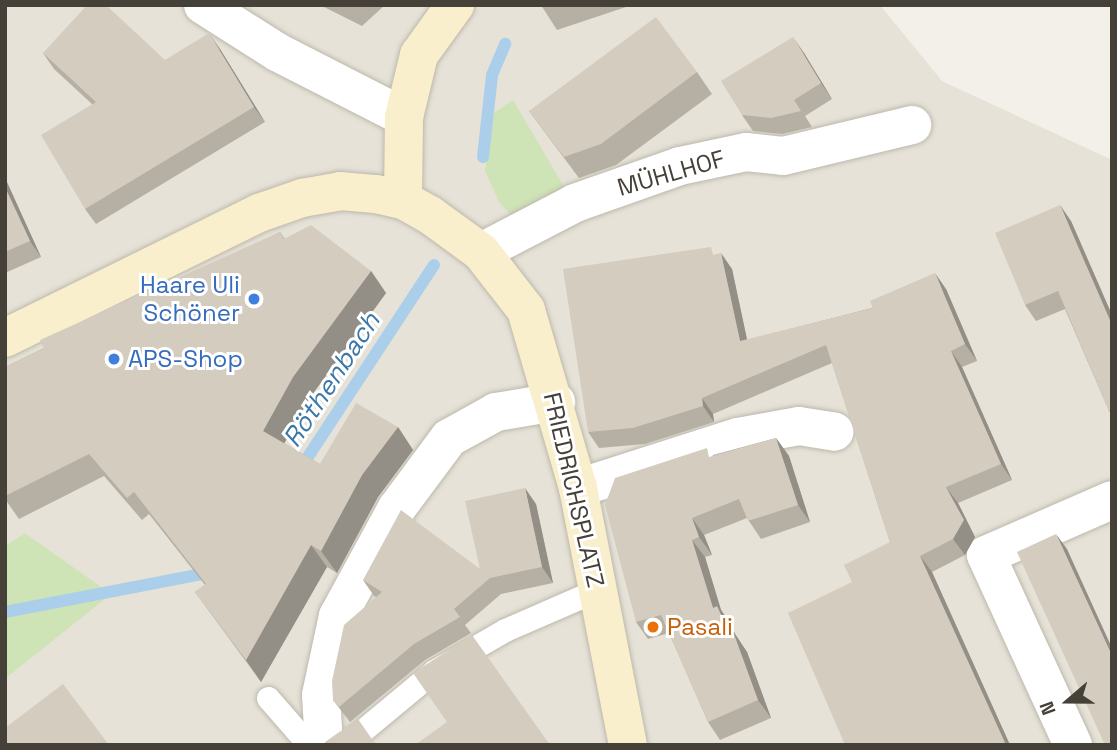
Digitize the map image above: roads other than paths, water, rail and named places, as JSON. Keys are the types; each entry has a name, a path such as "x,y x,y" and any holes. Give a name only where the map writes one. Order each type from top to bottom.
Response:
{"main road":[{"path":"5,338 259,213 340,191 416,208 404,117 419,55 455,5"},
{"name":"FRIEDRICHSPLATZ","path":"416,208 481,252 526,310 556,402 578,488 628,745"}],"street":[{"path":"203,5 277,52 404,117"},
{"name":"MÜHLHOF","path":"481,252 575,203 680,166 746,152 783,156 912,125"},
{"path":"324,745 321,695 338,616 397,508 449,438 496,412 556,402"},
{"path":"578,488 738,437 799,426 835,432"},
{"path":"1073,745 986,555 1112,499"}],"lane":[{"path":"345,745 434,671 506,630 597,590"},
{"path":"268,698 309,745"}],"waterway":[{"name":"Röthenbach","path":"483,157 492,75 505,44"},
{"name":"Röthenbach","path":"300,469 434,265"},
{"name":"Röthenbach","path":"5,612 213,572"}],"place":[{"name":"Haare Uli Schöner","path":"254,299"},
{"name":"APS-Shop","path":"114,359"},
{"name":"Pasali","path":"653,627"}]}
